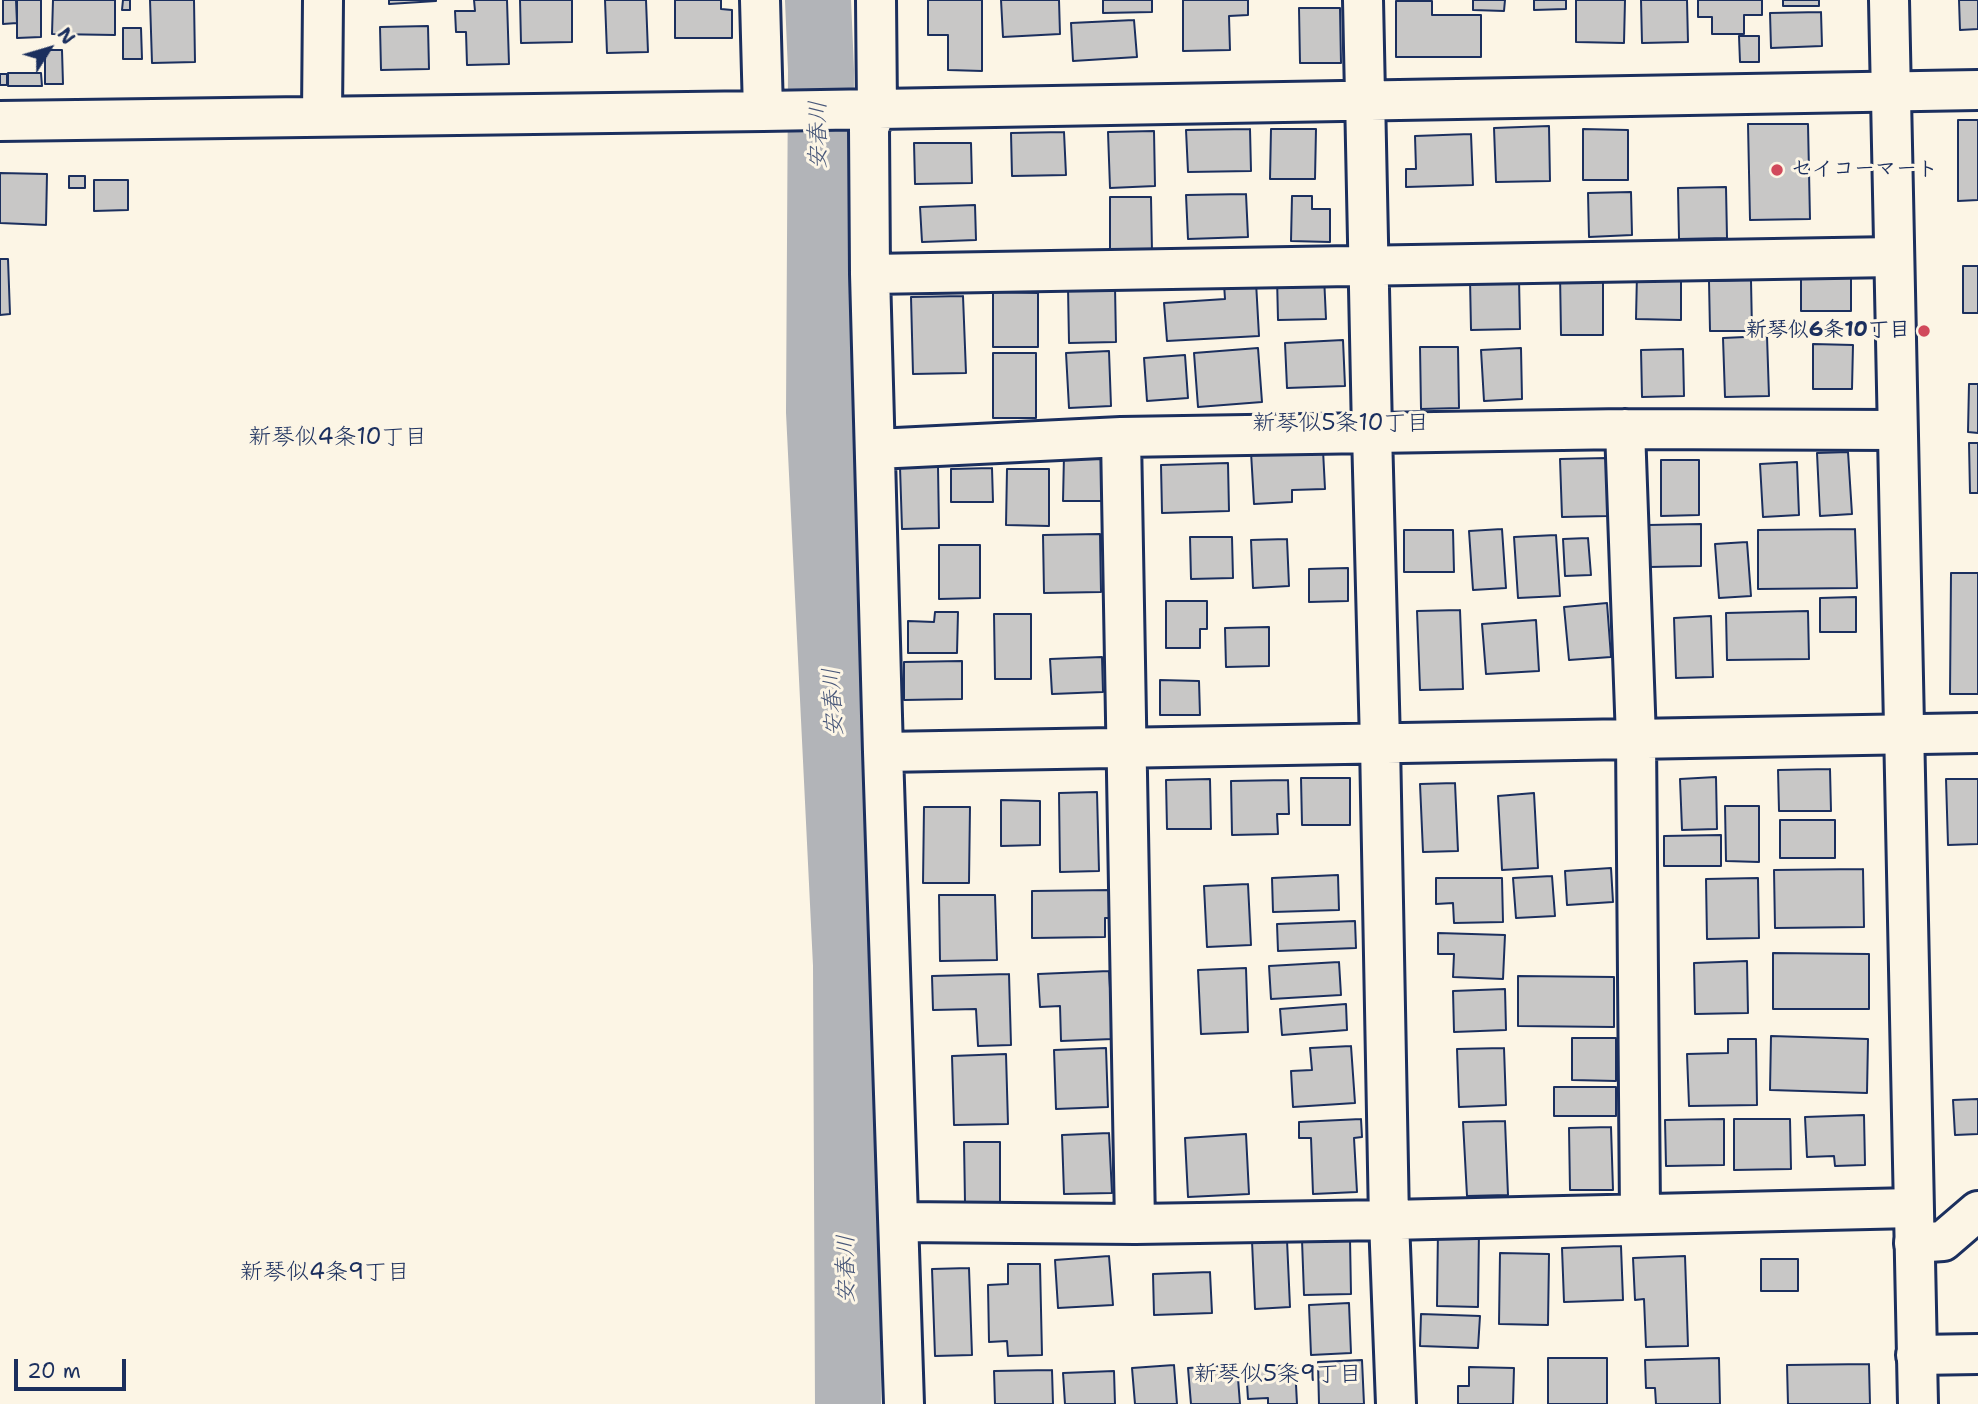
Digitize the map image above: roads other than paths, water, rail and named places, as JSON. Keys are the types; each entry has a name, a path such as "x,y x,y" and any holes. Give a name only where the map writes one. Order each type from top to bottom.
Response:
{"street":[{"path":"322,116 323,0"},
{"path":"760,0 780,110"},
{"path":"876,0 863,109 869,128 870,274 883,752 904,1404"},
{"path":"1363,0 1389,1220 1396,1404"},
{"path":"1889,0 1917,1404"},
{"path":"0,121 1978,90"},
{"path":"870,274 1894,257"},
{"path":"876,449 1121,436 1625,429 1897,430"},
{"path":"1625,429 1636,739 1640,1213"},
{"path":"1121,436 1135,1224"},
{"path":"883,752 1978,733"},
{"path":"899,1222 1135,1224 1640,1213 1914,1226 1942,1241 1978,1211"},
{"path":"1916,1354 1978,1354"}],"waterway":[{"name":"安春川","path":"818,0 821,70 819,412 846,965 848,1404"}],"place":[{"name":"セイコーマート","path":"1777,170"},
{"name":"新琴似6条10丁目","path":"1924,331"}],"district":[{"name":"新琴似5条10丁目","path":"1341,424"},
{"name":"新琴似4条10丁目","path":"338,438"},
{"name":"新琴似4条9丁目","path":"325,1273"},
{"name":"新琴似5条9丁目","path":"1278,1375"}]}
